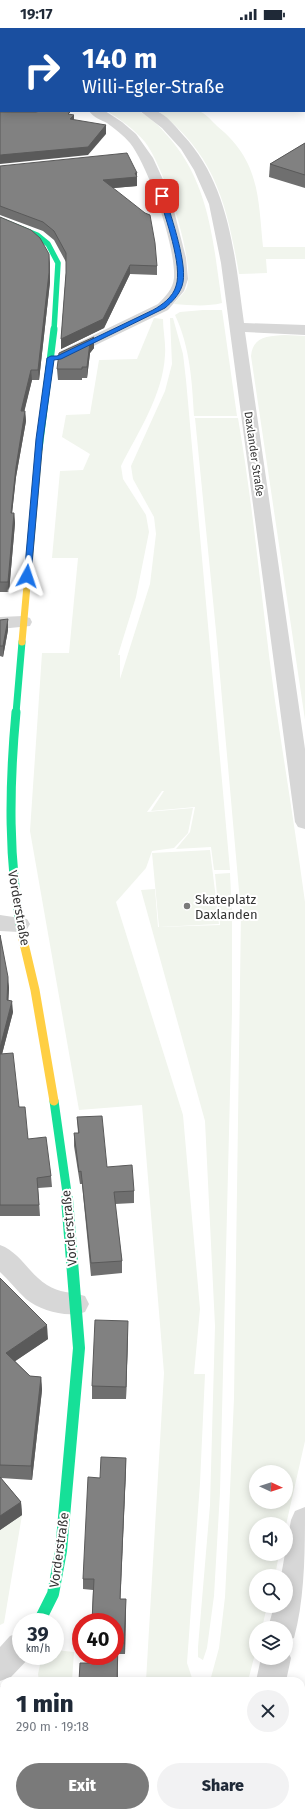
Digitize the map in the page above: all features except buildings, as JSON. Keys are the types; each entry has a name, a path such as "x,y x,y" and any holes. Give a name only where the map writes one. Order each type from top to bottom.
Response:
{"street":[{"path":"51,358 58,358 155,312 163,307 179,287 181,278 178,254 156,176 136,154 134,140 124,130 97,112"},
{"name":"Daxlander Straße","path":"148,112 167,125 187,147 201,170 216,204 228,263 305,822"},
{"name":"Vorderstraße","path":"0,220 37,235 48,244 58,263 51,358 40,439 22,622 12,766 10,846 13,884 10,924 35,990 56,1113 69,1210 79,1348 61,1551 53,1594 44,1613"},
{"path":"236,327 305,330"},
{"path":"0,623 22,622"},
{"path":"0,1255 36,1292 54,1301 76,1304"},
{"path":"285,1621 296,1574 305,1520"},
{"path":"0,1667 12,1655"},
{"path":"272,1677 274,1665"}],"shaded area":[{"path":"108,112 139,112 143,114 160,127 180,152 192,171 207,213 212,235 222,303 204,305 174,304 187,287 188,274 182,235 176,213 160,170 145,142 137,133"},
{"path":"159,112 201,112 231,139 242,153 249,166 254,181 258,196 263,247 305,247 305,259 266,259 267,273 239,274 229,226 216,184 206,164 193,145 178,128"},
{"path":"222,310 237,416 194,416 191,377 187,352 175,315 180,312"},
{"path":"154,318 163,319 165,350 160,384 149,413 121,466 123,479 146,515 149,532 136,597 118,655 120,655 120,679 150,584 156,534 154,517 133,479 131,466 165,391 172,364 170,318 173,318 183,354 186,380 230,870 214,870 211,847 176,849 190,832 195,807 151,811 164,791 162,791 147,812 193,808 188,833 174,848 152,851 146,868 116,902 183,1115 200,1309 194,1374 205,1374 200,1483 187,1663 192,1677 146,1677 164,1373 142,1105 79,1110 30,831 42,653 69,653 78,558 52,558 60,471 83,470 90,454 62,437 66,415 90,414 99,360 137,359"},
{"path":"285,335 305,336 305,720 251,356 252,349 255,344 262,338"},
{"path":"195,418 238,418 249,488 275,701 305,902 305,1441 293,1494 293,1465 249,1465 249,1509 290,1509 288,1517 249,1517 249,1561 278,1561 276,1569 249,1569 249,1613 265,1613 264,1621 249,1621 249,1665 252,1665 249,1677 211,1677 219,1648 225,1597 234,1398 241,913 216,631"},
{"name":"Skateplatz Daxlanden","path":"210,850 219,924 159,927 152,853"},
{"path":"230,873 232,916 232,1013 220,1492 214,1596 207,1648 203,1660 198,1657 198,1647 210,1505 215,1326 205,1121 141,890 155,889 158,927 220,925 215,874"},
{"path":"22,1515 4,1623 0,1625 0,1530"},
{"path":"64,1651 72,1652 72,1677 38,1677 40,1665 64,1665"}],"traffic: fast":[{"path":"0,220 37,235 48,244 58,263 58,282 51,358 39,449"},
{"path":"22,642 13,752 10,826 15,899 22,935"},
{"path":"44,1613 53,1594 61,1551 79,1348 69,1210 54,1101"}],"traffic: slow":[{"path":"22,642 39,449"},
{"path":"22,935 35,990 54,1101"}],"place":[{"name":"Skateplatz Daxlanden","path":"187,906"}],"route":[{"path":"27,576 40,439 51,358 58,358 155,312 163,307 174,296 179,287 181,278 178,254 162,196"}]}
